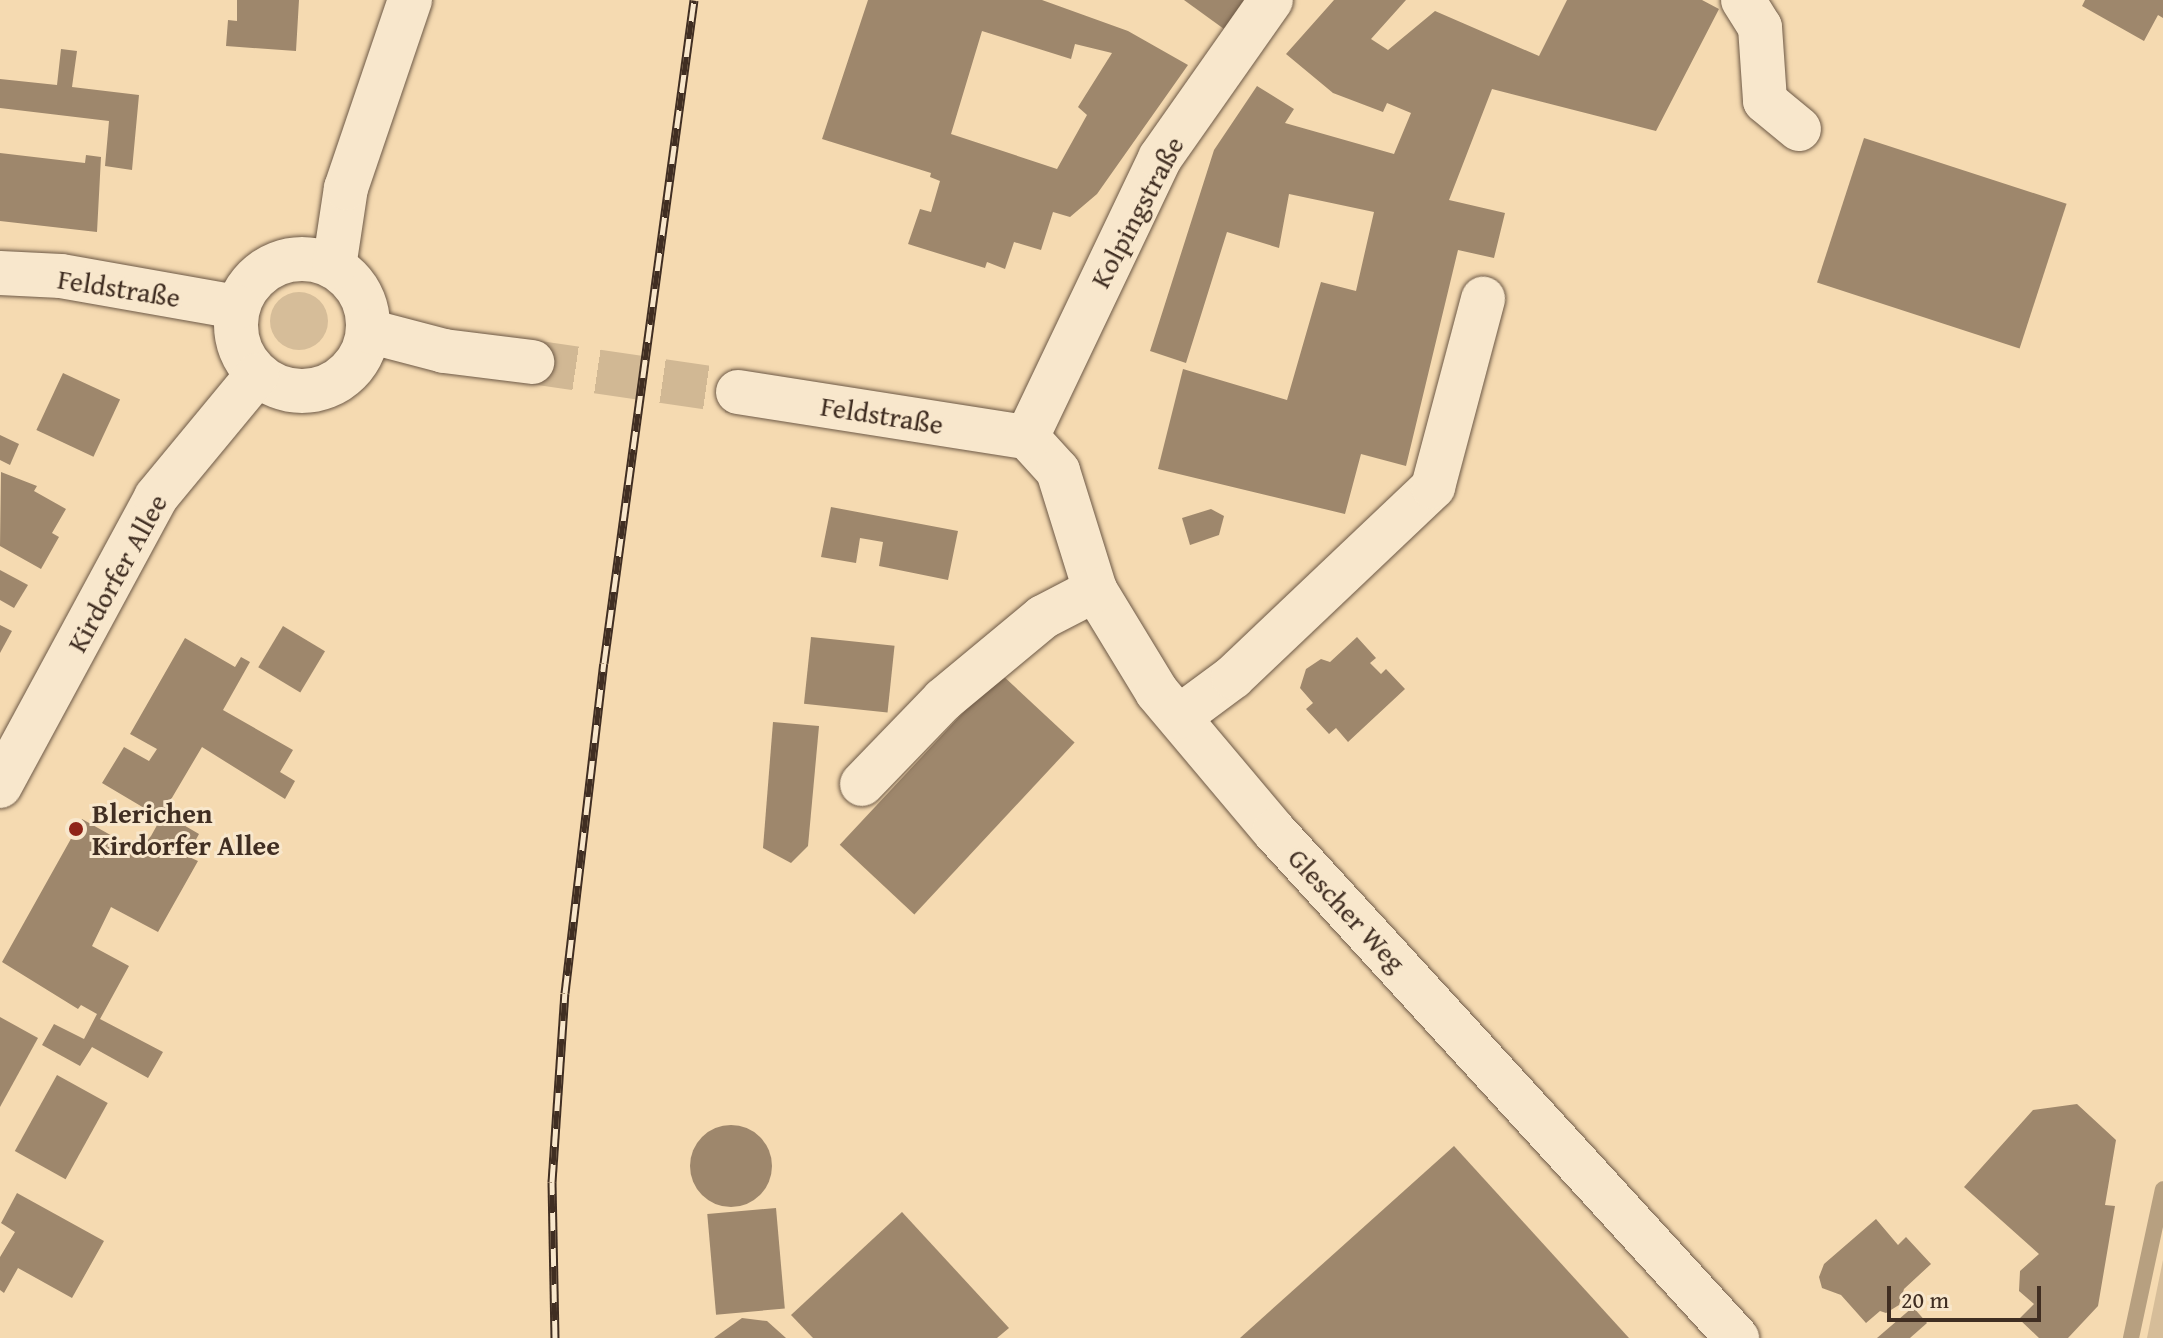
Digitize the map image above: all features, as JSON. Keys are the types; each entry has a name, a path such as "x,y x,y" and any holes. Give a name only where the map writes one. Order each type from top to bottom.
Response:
{"street":[{"path":"334,267 346,188 410,0"},
{"name":"Kolpingstraße","path":"1027,437 1160,158 1271,0"},
{"path":"1743,0 1760,27 1765,101 1799,129"},
{"path":"312,259 334,267 357,286 368,331 357,364 319,390 283,390 257,375 240,352 237,307 254,278 273,264 312,259"},
{"name":"Feldstraße","path":"0,273 61,276 237,307"},
{"path":"1179,717 1233,677 1433,487 1483,299"},
{"path":"368,331 444,351 532,362"},
{"name":"Kirdorfer Allee","path":"0,786 156,497 257,375"},
{"name":"Feldstraße","path":"738,392 1027,437"},
{"name":"Glescher Weg","path":"1027,437 1058,471 1095,590 1157,692 1274,831 1737,1338"},
{"path":"862,784 954,691 1043,617 1095,590"}],"shaded area":[{"path":"299,292 310,294 319,301 326,310 326,332 319,341 310,348 299,350 288,348 279,341 272,332 270,321 272,310 279,301 288,294"},
{"path":"2163,1260 2163,1338 2147,1338"}],"building":[{"path":"237,0 299,0 296,51 226,46 228,20 237,21"},
{"path":"868,0 1042,0 1128,31 1188,65 1097,194 1070,217 1053,212 1041,250 1014,242 1005,269 987,262 985,268 908,244 920,209 931,212 940,181 930,177 931,173 822,139","holes":["982,31 1071,59 1075,44 1112,53 1078,107 1087,115 1057,169 951,134"]},
{"path":"1184,0 1244,0 1224,29"},
{"path":"1334,0 1406,0 1371,39 1388,50 1435,11 1539,56 1567,0 1702,0 1719,9 1656,131 1492,89 1449,200 1505,213 1494,258 1458,250 1406,466 1361,454 1345,514 1158,469 1183,369 1287,400 1321,282 1356,291 1374,212 1289,194 1279,248 1227,232 1186,363 1150,351 1214,150 1257,86 1294,109 1285,123 1394,154 1411,113 1387,103 1383,112 1333,93 1286,54"},
{"path":"2085,0 2163,0 2163,18 2158,15 2144,41 2082,6"},
{"path":"61,49 77,51 72,87 139,95 132,170 105,166 109,121 0,108 0,79 57,85"},
{"path":"1864,138 2067,204 2020,348 1817,283"},
{"path":"0,153 85,163 86,155 101,157 97,232 0,221"},
{"path":"63,373 120,400 93,457 36,430"},
{"path":"0,435 19,444 10,465 0,460"},
{"path":"1,472 37,486 34,491 66,509 52,533 59,537 41,569 0,546"},
{"path":"831,507 958,531 948,580 879,566 883,542 860,538 856,563 821,557"},
{"path":"1211,509 1224,516 1219,535 1190,545 1182,518"},
{"path":"0,570 28,585 14,608 0,600"},
{"path":"0,625 12,631 0,653"},
{"path":"283,626 325,651 300,692 258,667"},
{"path":"811,637 895,646 888,712 804,704"},
{"path":"1357,637 1376,658 1370,663 1381,674 1386,669 1405,689 1348,742 1336,728 1329,734 1306,709 1313,703 1300,688 1306,669 1321,659 1330,662"},
{"path":"185,638 235,667 241,657 250,662 223,710 293,750 280,772 295,781 285,799 202,747 163,813 199,834 187,856 198,861 158,932 111,907 92,946 129,966 100,1019 163,1052 148,1078 92,1047 80,1066 42,1045 54,1024 84,1039 97,1014 81,1005 78,1009 2,962 82,819 139,851 151,836 161,818 102,783 124,747 149,761 157,749 130,734"},
{"path":"1000,673 1075,743 914,914 840,845"},
{"path":"773,722 819,726 808,846 791,863 763,848"},
{"path":"0,1017 38,1038 0,1107"},
{"path":"57,1075 108,1103 66,1179 15,1151"},
{"path":"2077,1104 2116,1140 2105,1205 2115,1206 2098,1306 2068,1338 2039,1338 2019,1319 2034,1304 2019,1291 2020,1271 2039,1254 1964,1187 2033,1110"},
{"path":"723,1125 739,1125 754,1132 765,1143 772,1166 769,1182 760,1195 739,1207 723,1207 708,1200 697,1189 690,1174 690,1158 697,1143 708,1132"},
{"path":"1454,1146 1629,1338 1240,1338"},
{"path":"17,1193 104,1241 72,1298 18,1268 4,1293 0,1290 0,1257 15,1232 1,1223"},
{"path":"776,1208 785,1309 716,1315 707,1214"},
{"path":"902,1212 1009,1328 997,1338 813,1338 791,1315"},
{"path":"1876,1219 1898,1245 1906,1237 1931,1264 1904,1289 1899,1305 1886,1313 1880,1311 1866,1323 1841,1295 1822,1288 1819,1277 1824,1264"},
{"path":"1913,1307 1927,1323 1910,1338 1877,1338"},
{"path":"742,1318 767,1321 786,1338 714,1338"}],"waterway":[{"path":"2131,1338 2163,1189"}],"tunnel":[{"path":"532,362 738,392"}],"railway":[{"path":"555,1338 552,1182 565,993 604,663 694,0"}],"place":[{"name":"Blerichen Kirdorfer Allee","path":"76,829"}]}
